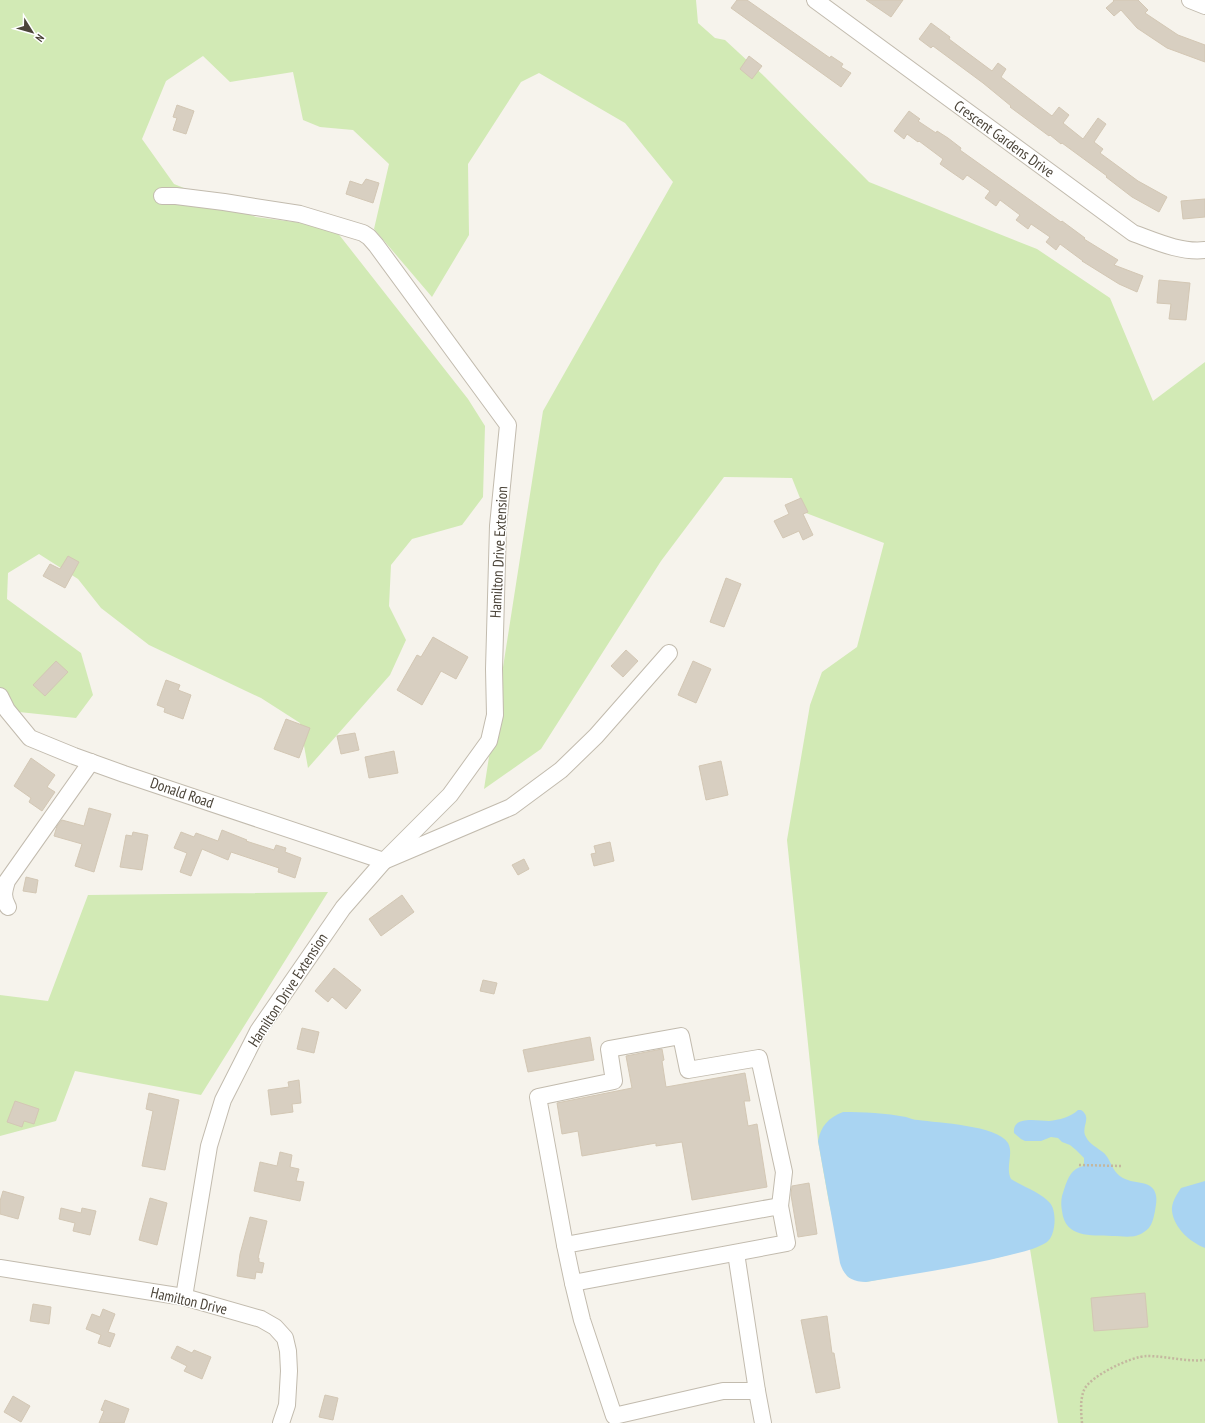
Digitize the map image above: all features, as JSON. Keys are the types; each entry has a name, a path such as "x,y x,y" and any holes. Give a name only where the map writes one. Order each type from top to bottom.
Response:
{"street":[{"path":"1190,0 1205,6"},
{"name":"Crescent Gardens Drive","path":"819,1 1133,234 1162,244 1196,251 1205,250"},
{"name":"Hamilton Drive Extension","path":"162,196 176,196 224,202 300,214 364,233 376,245 508,425 498,526 494,669 495,715 489,741 450,795 384,861 343,908 258,1031 223,1100 209,1146 184,1297"},
{"name":"Hamilton Drive Extension","path":"384,861 511,808 561,770 596,736 669,653"},
{"name":"Donald Road","path":"0,696 7,710 30,738 91,762 384,861"},
{"path":"8,907 4,900 3,892 7,881 91,762"},
{"path":"573,1283 787,1243 780,1206 784,1172 759,1058 688,1070 681,1036 609,1049 614,1081 538,1097 573,1283 582,1320 614,1416 723,1391 757,1390"},
{"path":"565,1245 780,1206"},
{"path":"736,1253 763,1423"},
{"name":"Hamilton Drive","path":"0,1268 184,1297 261,1319 275,1327 285,1338 288,1351 290,1371 287,1405 281,1423"}],"path":[{"path":"1079,1165 1122,1166"},
{"path":"1082,1423 1081,1412 1084,1390 1088,1383 1097,1376 1133,1358 1146,1356 1191,1361 1205,1360"}],"green space":[{"path":"0,0 696,0 698,23 715,38 725,40 765,77 869,182 1037,249 1110,298 1153,401 1205,362 1205,1423 1058,1423 1030,1249 996,1258 866,1282 847,1276 829,1203 818,1141 787,840 810,705 822,672 857,647 884,543 806,513 792,478 724,477 661,561 541,749 484,789 543,411 673,182 625,123 539,73 521,82 468,164 469,235 432,297 374,229 389,164 353,130 320,127 303,120 293,72 230,82 203,56 166,81 142,139 174,184 256,217 333,227 468,399 485,426 483,497 462,525 412,539 391,565 389,606 406,640 390,675 308,768 300,723 261,698 149,645 101,608 78,579 39,554 8,573 7,599 81,653 93,695 76,718 0,710"},
{"path":"328,892 201,1095 75,1071 56,1121 0,1136 0,995 48,1001 88,895"}],"water":[{"path":"1081,1110 1086,1116 1084,1130 1087,1139 1091,1144 1106,1155 1115,1171 1125,1179 1147,1184 1154,1190 1156,1200 1153,1220 1147,1230 1137,1236 1087,1235 1073,1231 1064,1220 1061,1207 1062,1198 1069,1177 1073,1171 1084,1165 1084,1158 1070,1145 1062,1142 1058,1138 1051,1137 1041,1141 1025,1141 1014,1133 1014,1127 1021,1121 1057,1120"},
{"path":"843,1112 891,1115 916,1120 966,1126 992,1132 1002,1137 1010,1147 1009,1174 1011,1179 1042,1196 1050,1203 1054,1211 1054,1229 1050,1239 1039,1247 1029,1250 956,1267 866,1282 852,1279 846,1275 840,1263 818,1141 821,1131 826,1123 833,1117"},
{"path":"1205,1181 1205,1248 1188,1238 1179,1229 1173,1217 1172,1205 1181,1188"}],"building":[{"path":"737,0 747,0 830,58 831,56 843,64 841,67 851,73 841,87 731,8"},
{"path":"866,0 903,0 891,17"},
{"path":"1113,0 1138,0 1148,10 1145,13 1178,35 1205,45 1205,62 1167,48 1137,28 1121,10 1114,16 1106,8 1114,1"},
{"path":"931,23 950,37 949,39 992,71 998,63 1006,69 1001,77 1052,116 1059,107 1069,115 1063,123 1083,139 1098,118 1106,124 1094,142 1103,149 1100,153 1138,181 1167,197 1159,212 1132,197 1106,177 1107,176 1010,107 1011,106 983,83 933,46 931,48 919,39"},
{"path":"749,56 762,66 752,79 740,69"},
{"path":"177,105 194,111 186,134 173,130 177,118 173,117"},
{"path":"909,111 920,119 918,121 936,133 937,131 948,138 961,148 960,150 1061,222 1062,221 1085,238 1084,239 1118,260 1114,265 1143,276 1137,292 1119,284 1082,261 1060,244 1056,250 1046,242 1050,237 1031,224 1028,229 1016,220 1020,215 1000,200 996,206 985,198 990,191 967,175 963,180 940,164 943,159 919,141 918,142 907,134 904,139 894,131"},
{"path":"366,179 379,183 373,203 346,194 350,181 362,185"},
{"path":"1205,199 1205,217 1183,219 1181,201"},
{"path":"1159,280 1190,283 1186,320 1169,319 1171,304 1157,303"},
{"path":"801,498 808,512 803,514 813,535 803,540 799,531 783,538 774,521 789,514 785,505"},
{"path":"68,556 79,562 65,588 43,576 50,564 60,569"},
{"path":"726,578 741,584 724,627 710,622"},
{"path":"433,637 468,657 456,679 441,671 422,705 397,690 417,655 421,657"},
{"path":"626,650 638,661 623,677 611,666"},
{"path":"56,661 68,672 45,696 33,685"},
{"path":"693,661 711,669 696,703 678,695"},
{"path":"166,680 180,685 178,690 191,695 183,719 164,712 165,708 157,705"},
{"path":"286,719 310,728 299,758 274,749"},
{"path":"355,733 359,750 341,754 337,736"},
{"path":"394,751 398,773 369,778 365,757"},
{"path":"31,758 55,775 47,787 55,792 42,811 29,802 31,798 14,786"},
{"path":"721,761 728,795 706,800 699,766"},
{"path":"89,808 111,814 94,872 75,866 82,844 54,836 57,826 62,820 84,826"},
{"path":"222,830 247,840 246,841 274,850 276,845 286,848 285,852 301,858 295,878 278,872 279,868 231,852 228,860 202,849 191,876 180,872 187,853 174,848 181,832 194,837 196,833 218,841"},
{"path":"133,832 148,835 142,870 120,867 126,835 132,836"},
{"path":"610,842 614,861 594,866 591,854 596,853 594,846"},
{"path":"524,859 529,869 518,875 512,865"},
{"path":"26,877 38,880 36,893 23,891"},
{"path":"402,895 414,912 381,936 369,919"},
{"path":"334,968 361,990 346,1009 332,997 328,1002 315,991"},
{"path":"483,980 497,983 494,994 480,991"},
{"path":"302,1028 319,1032 314,1053 297,1049"},
{"path":"590,1037 594,1060 528,1072 523,1050"},
{"path":"662,1049 664,1060 662,1061 666,1087 745,1073 750,1101 744,1101 748,1126 757,1124 767,1187 692,1200 682,1142 656,1146 656,1143 582,1156 578,1131 562,1134 557,1103 632,1088 626,1056"},
{"path":"299,1080 301,1103 292,1104 293,1112 271,1115 268,1090 289,1087 288,1082"},
{"path":"149,1093 179,1100 165,1170 142,1166 153,1111 146,1109"},
{"path":"15,1101 39,1109 34,1124 24,1121 22,1127 7,1122"},
{"path":"280,1152 292,1155 290,1167 299,1169 296,1181 304,1182 300,1201 254,1191 260,1162 277,1166"},
{"path":"809,1183 817,1234 798,1237 791,1195 792,1186"},
{"path":"3,1191 24,1197 18,1219 0,1214 0,1201"},
{"path":"150,1198 167,1203 157,1245 139,1240"},
{"path":"61,1208 81,1213 82,1208 96,1211 90,1235 73,1231 75,1223 59,1219"},
{"path":"250,1217 267,1221 258,1258 259,1262 264,1263 262,1273 256,1272 255,1279 237,1276 240,1254"},
{"path":"1145,1293 1148,1327 1094,1331 1091,1298"},
{"path":"33,1304 51,1307 49,1324 30,1321"},
{"path":"103,1309 115,1314 108,1332 115,1334 110,1347 98,1343 101,1335 86,1329 92,1314 100,1317"},
{"path":"827,1316 832,1353 834,1353 840,1388 816,1393 801,1320"},
{"path":"177,1346 192,1353 194,1350 211,1357 202,1379 184,1371 187,1366 171,1358"},
{"path":"325,1395 338,1398 333,1420 319,1417"},
{"path":"13,1396 30,1406 21,1422 4,1412"},
{"path":"105,1400 129,1409 124,1423 99,1423 104,1411 101,1410"}]}
